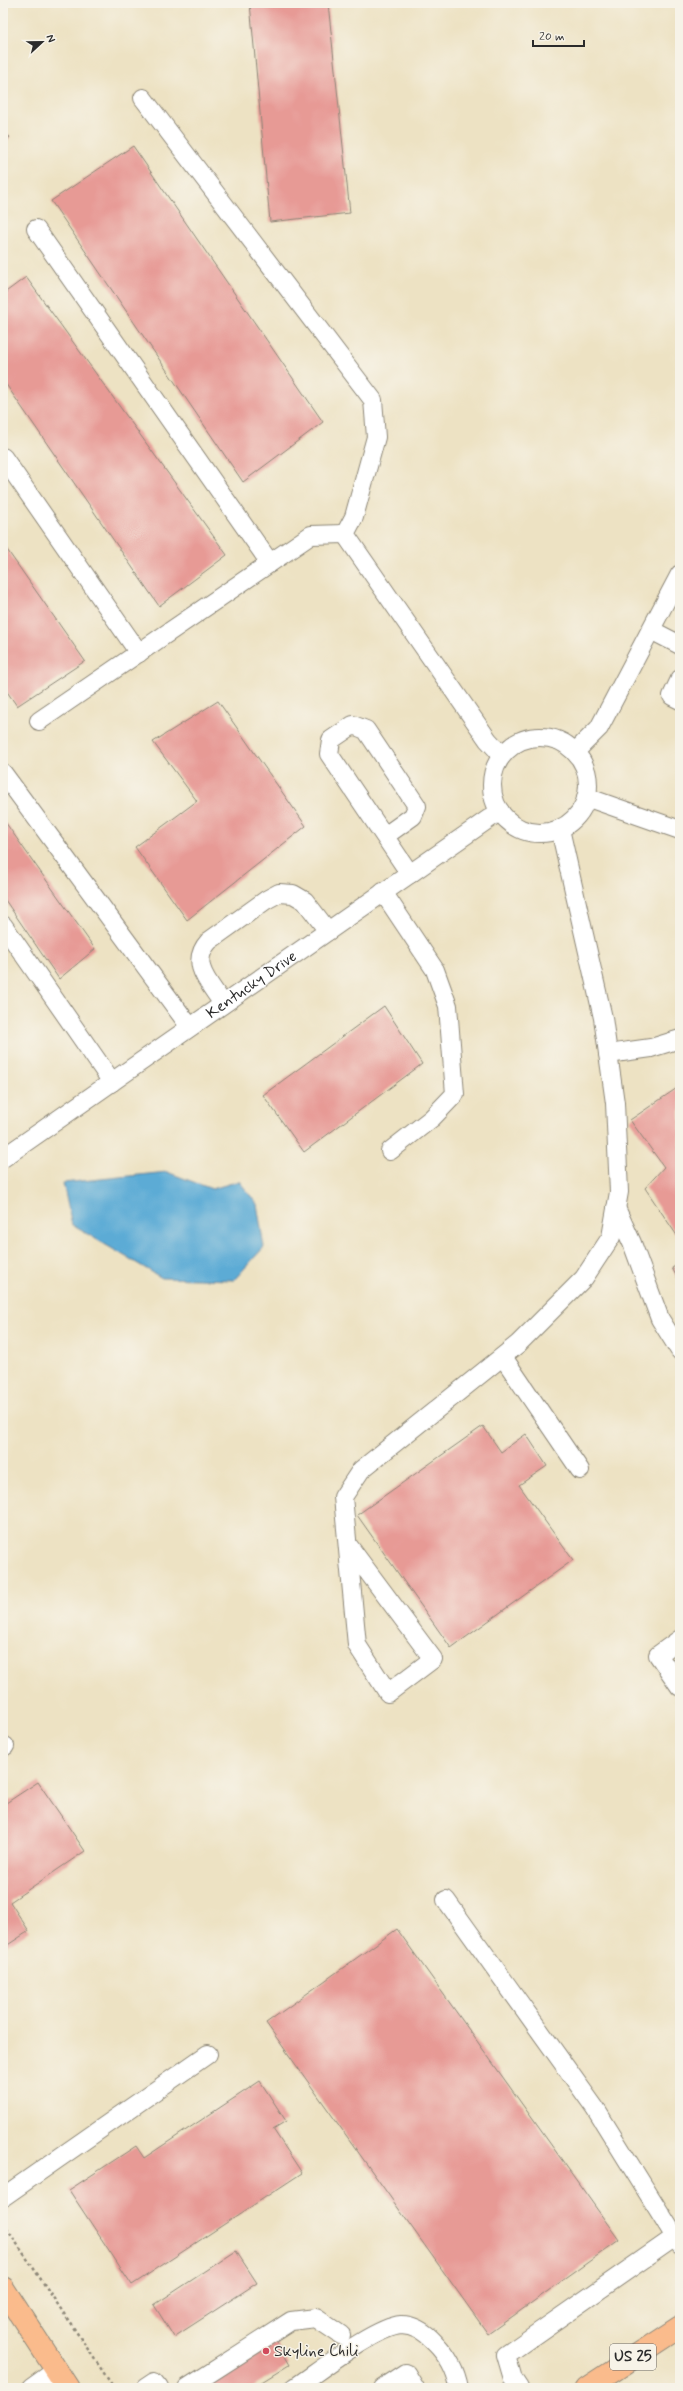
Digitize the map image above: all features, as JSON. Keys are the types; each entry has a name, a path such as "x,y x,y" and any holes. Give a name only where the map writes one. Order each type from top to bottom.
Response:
{"main road":[{"path":"3,2288 68,2388"},
{"name":"US 25","path":"587,2388 680,2327"}],"street":[{"path":"143,98 373,400 376,436 354,517 345,534"},
{"path":"36,229 270,563"},
{"path":"3,457 139,653"},
{"path":"39,722 311,535 345,534"},
{"path":"345,534 488,740 502,755"},
{"path":"575,752 599,728 680,574"},
{"path":"651,630 680,645"},
{"path":"680,679 672,696 680,700"},
{"path":"385,836 413,816 417,806 366,730 353,724 331,740 329,754 410,874"},
{"path":"546,737 562,742 575,752 584,765 588,781 586,797 581,810 572,821 560,829 544,833 527,831 512,824 500,811 492,793 493,772 502,755 515,744 530,738 546,737"},
{"path":"3,773 190,1027"},
{"path":"586,797 680,830"},
{"name":"Kentucky Drive","path":"3,1158 500,811"},
{"path":"348,1545 433,1659 388,1693 357,1645 343,1497 362,1470 518,1344 584,1278 611,1237 619,1192 615,1110 608,1054 603,1018 560,829"},
{"path":"383,892 435,970 448,1006 455,1094 432,1118 390,1150"},
{"path":"224,1004 203,973 198,958 201,950 208,941 266,900 279,893 294,894 305,901 328,931"},
{"path":"3,925 112,1082"},
{"path":"608,1054 651,1048 680,1039"},
{"path":"616,1208 632,1243 660,1320 680,1351"},
{"path":"503,1357 580,1470"},
{"path":"680,1639 658,1655 680,1688"},
{"path":"446,1900 595,2108 677,2241 506,2355 513,2378 519,2388"},
{"path":"3,2197 208,2054"},
{"path":"187,2388 291,2321 316,2318 341,2334"},
{"path":"294,2388 374,2336 388,2328 401,2325 415,2327 439,2347 455,2374 459,2388"},
{"path":"31,2388 56,2370"},
{"path":"383,2388 406,2373 415,2388"},
{"path":"145,2388 154,2382 159,2388"}],"path":[{"path":"3,2223 114,2388"}],"water":[{"path":"167,1172 212,1189 239,1181 257,1204 264,1247 234,1280 162,1278 72,1225 63,1183"}],"building":[{"path":"250,3 328,3 350,213 270,222"},
{"path":"3,131 10,137 3,145"},
{"path":"133,146 323,422 243,482 51,201"},
{"path":"26,277 227,555 159,606 3,380 3,294"},
{"path":"3,544 85,661 17,706 3,686"},
{"path":"218,701 306,826 187,920 135,847 197,801 153,742"},
{"path":"3,819 95,949 59,979 3,897"},
{"path":"384,1006 422,1064 304,1152 263,1095"},
{"path":"680,1086 680,1240 645,1188 664,1167 630,1120"},
{"path":"680,1263 680,1283 672,1268"},
{"path":"483,1426 501,1452 526,1434 547,1466 519,1485 573,1560 451,1648 357,1515"},
{"path":"38,1782 85,1851 10,1902 29,1931 3,1948 3,1805"},
{"path":"397,1929 619,2240 488,2334 266,2023"},
{"path":"260,2081 286,2121 273,2129 302,2173 132,2285 69,2190 136,2146 144,2158"},
{"path":"236,2251 257,2283 174,2337 154,2305"},
{"name":"Skyline Chili","path":"273,2337 289,2365 252,2388 210,2388 204,2379"}],"place":[{"name":"Skyline Chili","path":"266,2351"}]}
